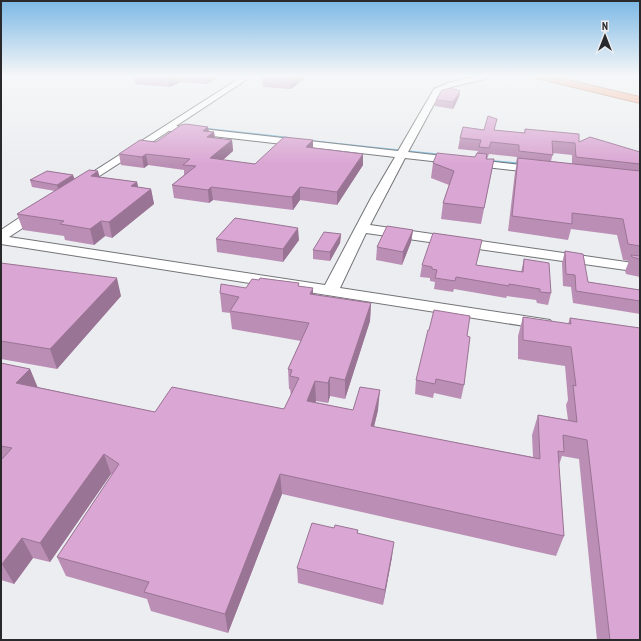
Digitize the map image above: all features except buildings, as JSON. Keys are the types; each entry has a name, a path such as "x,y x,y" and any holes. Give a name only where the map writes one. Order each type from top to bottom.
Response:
{"street":[{"path":"73,188 201,106"},
{"path":"330,290 428,106"},
{"path":"166,128 403,152 551,171"},
{"path":"1,236 47,206"},
{"path":"362,228 640,268"},
{"path":"1,240 562,327"}],"waterway":[{"path":"205,129 287,138"},
{"path":"308,141 440,155"},
{"path":"489,161 522,164"}]}
